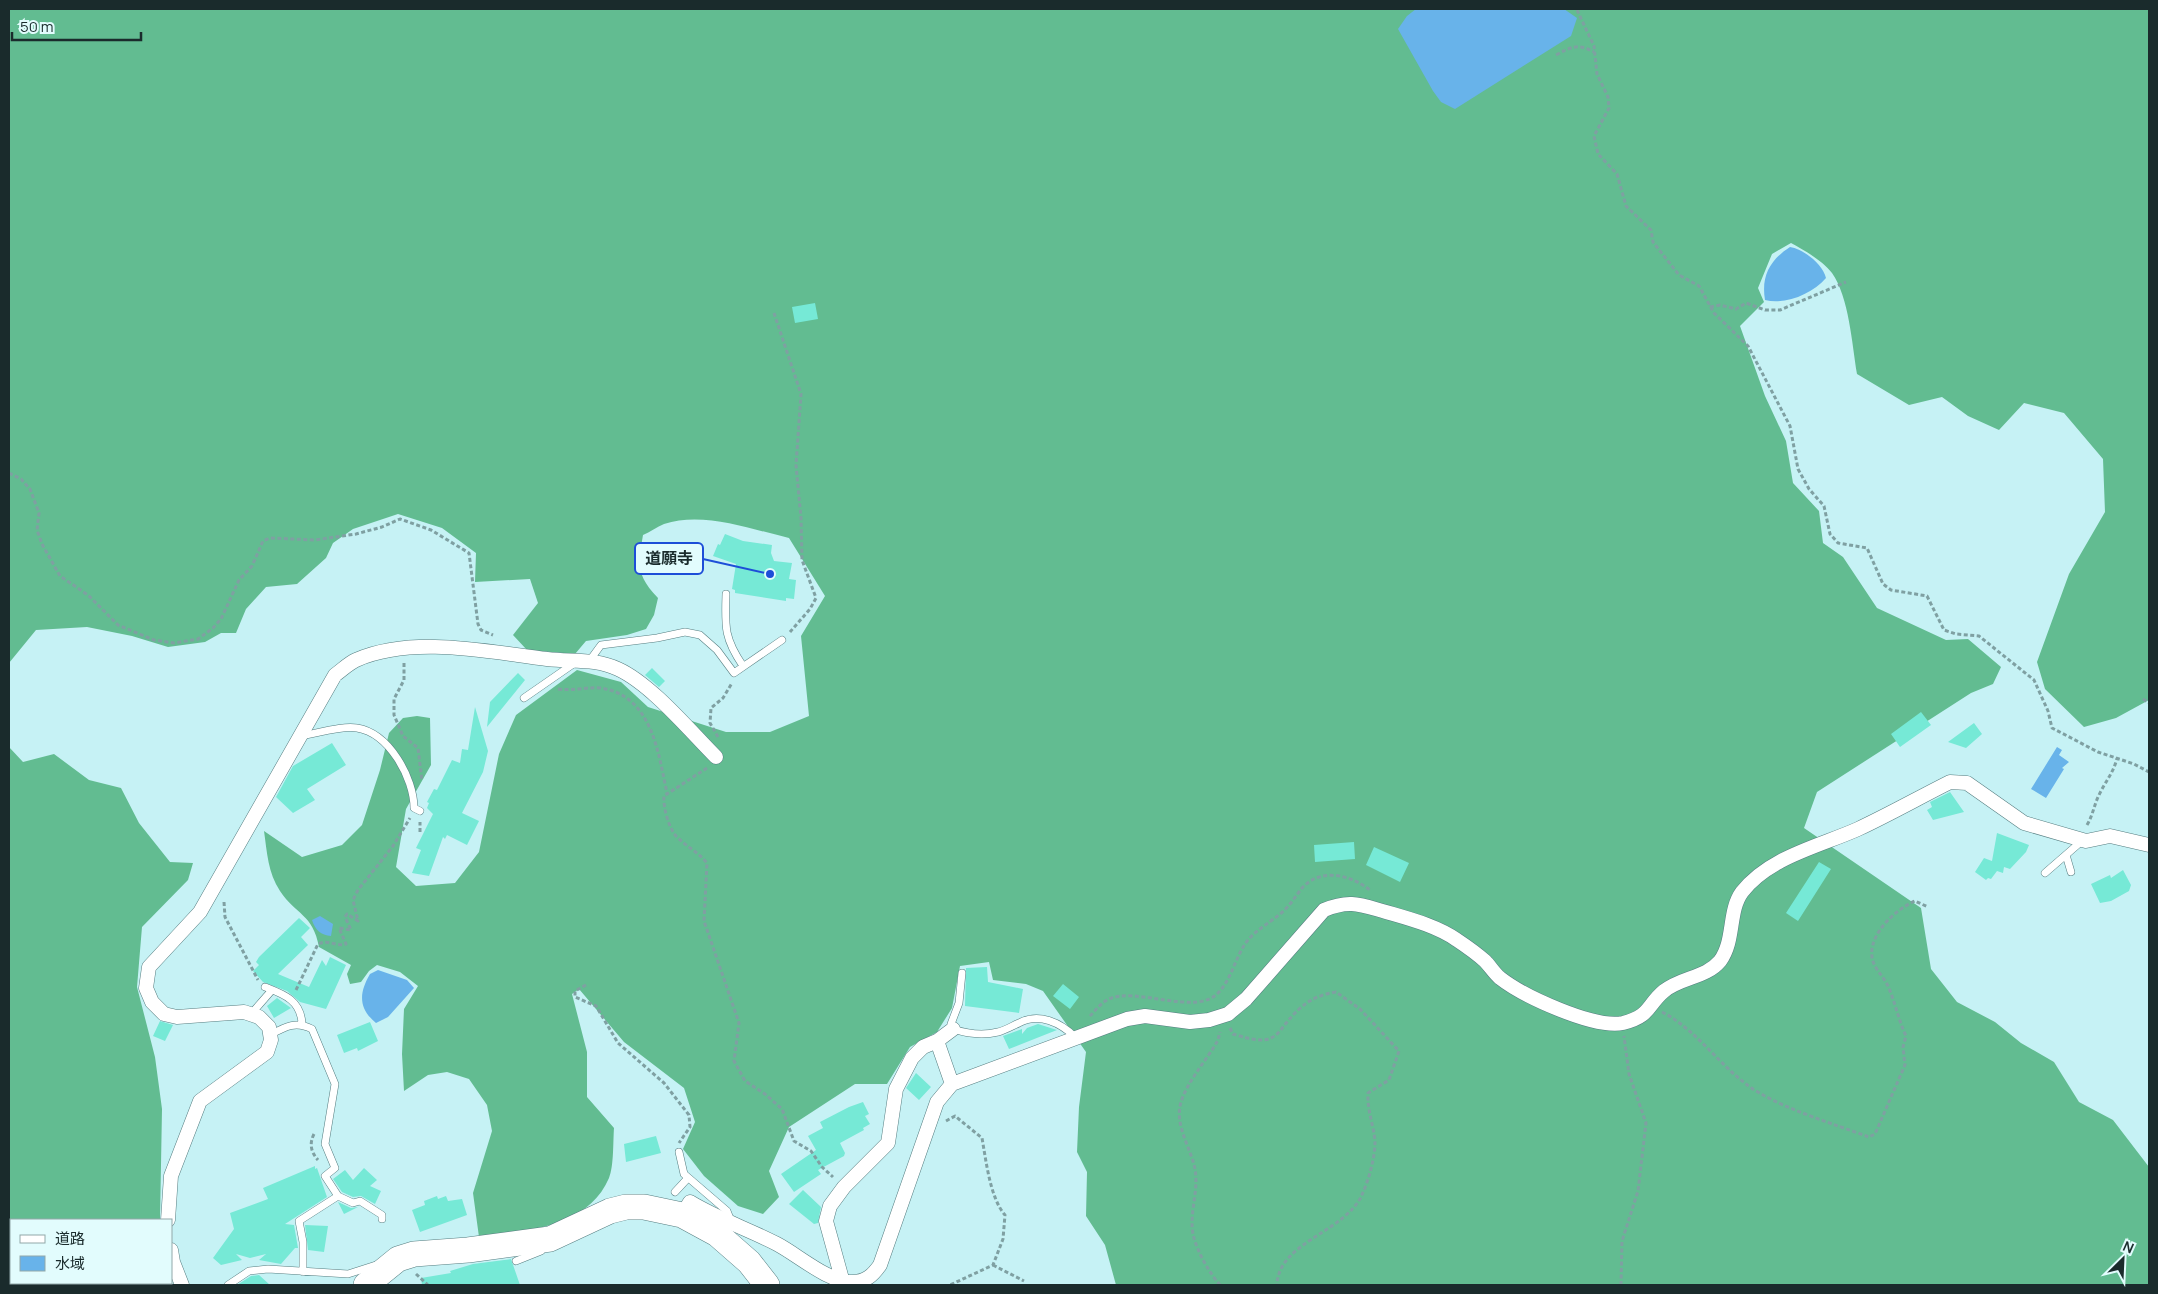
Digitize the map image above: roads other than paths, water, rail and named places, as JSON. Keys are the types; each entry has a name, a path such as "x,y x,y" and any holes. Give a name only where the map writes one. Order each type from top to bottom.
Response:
{"highway":[{"path":"366,1285 392,1262 414,1254 468,1250 550,1239 610,1211 626,1207 678,1204 733,1247 768,1285"}],"street":[{"path":"168,1219 171,1176 200,1101 267,1052 270,1035 269,1027 258,1017 244,1012 176,1017 164,1014 152,1002 146,988 150,967 200,912 335,675 355,660 421,646 584,660 619,669 647,689 716,757"},
{"path":"678,1204 690,1202 714,1216 778,1245 823,1273 852,1282 871,1277 880,1265 937,1102 952,1084 1127,1020 1145,1016 1190,1022 1221,1017 1246,999 1324,910 1339,904 1359,903 1418,922 1456,939 1485,961 1499,977 1525,993 1587,1020 1608,1024 1622,1023 1648,1012 1663,991 1682,980 1708,972 1720,960 1730,941 1735,911 1741,894 1761,873 1798,854 1858,829 1950,782 1967,783 2024,823 2083,840 2110,836 2149,845"},
{"path":"842,1279 826,1222 830,1206 850,1180 878,1156 888,1143 893,1104 905,1070 912,1058 923,1047 937,1041 953,1029"},
{"path":"937,1041 952,1084"},
{"path":"172,1256 182,1285"}],"lane":[{"path":"726,594 725,631 734,652 743,666"},
{"path":"524,698 584,660 601,645 657,638 685,632 700,635 717,650 734,674 782,640"},
{"path":"299,736 357,727 378,735 402,764 417,809"},
{"path":"2046,873 2083,840"},
{"path":"2066,855 2071,872"},
{"path":"962,973 960,997 951,1024 953,1029 972,1035 986,1034 999,1032 1021,1022 1044,1019 1062,1026 1079,1036"},
{"path":"265,987 291,999 302,1013 302,1024"},
{"path":"250,1014 272,990"},
{"path":"270,1035 287,1025 302,1024 312,1029 335,1084 325,1144 335,1168 325,1176 338,1196 353,1203 360,1201 382,1215 382,1219"},
{"path":"680,1152 684,1174 726,1210 732,1224"},
{"path":"678,1204 688,1178"},
{"path":"303,1272 303,1242 299,1221 338,1196"},
{"path":"516,1261 560,1244 565,1233"},
{"path":"228,1285 249,1270 268,1269 348,1274 384,1262 392,1262"}],"water":[{"path":"1416,9 1564,9 1577,18 1571,36 1455,109 1441,102 1433,91 1398,29 1407,16"},
{"path":"1790,247 1812,258 1821,268 1826,278 1814,289 1798,297 1781,301 1765,300 1764,283 1768,269 1777,257"},
{"path":"2057,747 2062,750 2059,755 2069,762 2062,768 2064,769 2046,798 2031,789"},
{"path":"320,916 333,924 331,936 321,933 315,927 312,920"},
{"path":"378,970 407,980 414,988 388,1017 376,1023 363,1006 362,994 370,974"}],"place":[{"name":"道願寺","path":"770,574"}]}
